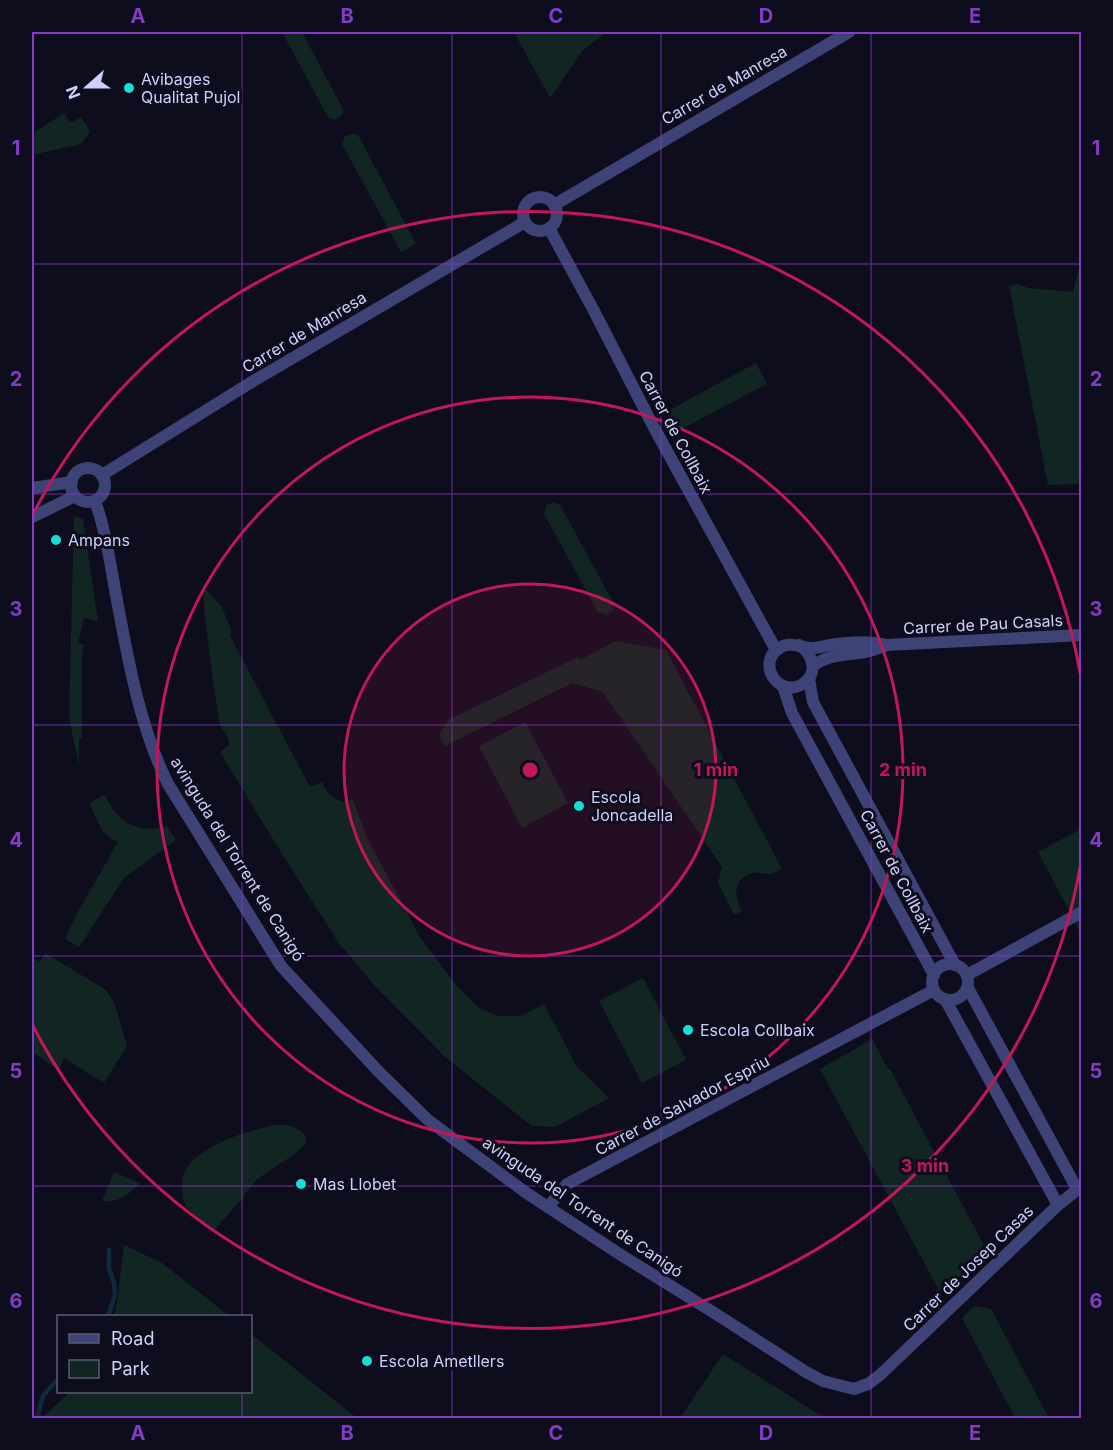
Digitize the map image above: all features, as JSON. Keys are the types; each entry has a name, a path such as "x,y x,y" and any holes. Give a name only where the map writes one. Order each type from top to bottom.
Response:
{"street":[{"name":"Carrer de Manresa","path":"554,204 849,32"},
{"path":"542,197 554,204 557,216 549,228 542,231 535,230 525,222 525,208 532,199 542,197"},
{"name":"Carrer de Manresa","path":"102,475 250,383 525,222"},
{"name":"Carrer de Collbaix","path":"549,228 651,422 776,650"},
{"path":"84,469 94,469 102,475 105,488 102,496 91,502 83,501 75,496 72,482 76,473 84,469"},
{"path":"32,488 72,482"},
{"path":"32,517 75,496"},
{"name":"avinguda del Torrent de Canigó","path":"95,501 104,525 130,672 142,718 159,766 281,966 379,1072 428,1120 525,1192 621,1256 823,1381 854,1389 868,1384 880,1375"},
{"name":"Carrer de Pau Casals","path":"799,645 813,648 866,641 886,645 1082,635"},
{"path":"786,644 799,645 809,654 813,666 809,679 797,687 783,686 774,680 769,669 771,658 776,650 786,644"},
{"name":"Carrer de Pau Casals","path":"813,666 819,661 838,655 867,652 886,645"},
{"name":"Carrer de Collbaix","path":"809,679 813,702 955,964"},
{"name":"Carrer de Collbaix","path":"783,686 792,713 933,975"},
{"path":"1079,1187 967,981 962,968 955,964 942,966 933,975 932,980 934,990 939,996 953,1000 959,998 965,993 967,981 1082,912"},
{"name":"Carrer de Salvador Espriu","path":"548,1207 567,1184 934,990"},
{"path":"945,999 1058,1205"},
{"name":"Carrer de Josep Casas","path":"880,1375 1079,1187"}],"green space":[{"path":"282,32 302,32 344,111 340,117 335,120 328,117"},
{"path":"514,32 607,32 583,50 550,98"},
{"path":"64,113 70,123 81,117 90,131 81,144 32,155 32,134"},
{"path":"358,135 416,244 401,252 342,144 345,136"},
{"path":"1081,261 1081,484 1048,485 1009,286 1019,284 1028,288 1073,292"},
{"path":"756,363 767,384 676,432 666,412"},
{"path":"554,502 560,505 613,602 613,611 606,615 598,612 544,514 546,505"},
{"path":"74,516 83,519 98,621 84,618 78,643 84,645 82,652 82,738 79,738 79,766 69,717"},
{"path":"202,585 222,607 231,630 230,636 310,787 322,782 334,798 343,801 353,800 367,838 420,937 456,985 478,1007 497,1016 521,1016 544,1004 577,1067 609,1098 555,1127 532,1126 445,1057 376,987 338,942 220,752 229,745 229,740 219,720"},
{"path":"615,641 666,650 782,869 771,874 754,873 742,878 736,893 742,911 734,915 718,883 722,867 603,692 572,683 445,746 439,735 448,720 578,657 580,660"},
{"path":"525,722 568,803 522,828 479,746"},
{"path":"105,795 116,813 129,824 146,828 167,826 176,840 124,878 79,947 65,939 118,842 102,830 89,803"},
{"path":"1081,829 1081,933 1038,852"},
{"path":"45,953 106,990 115,1005 127,1046 104,1083 64,1058 59,1070 32,1052 32,957 40,962"},
{"path":"643,978 686,1060 642,1083 599,1001"},
{"path":"872,1039 987,1251 941,1294 820,1069"},
{"path":"278,1125 300,1130 306,1136 306,1143 296,1153 257,1179 213,1231 185,1204 182,1184 187,1168 196,1158 217,1144 243,1134"},
{"path":"114,1172 140,1183 123,1197 113,1201 102,1201"},
{"path":"124,1245 162,1263 228,1315 114,1315"},
{"path":"974,1306 991,1309 1049,1418 1015,1418 962,1318"},
{"path":"252,1335 357,1418 32,1418 32,1414 45,1415 69,1393 252,1393"},
{"path":"723,1354 820,1415 832,1418 680,1418"}],"waterway":[{"path":"108,1315 115,1295 109,1269 109,1250"},
{"path":"37,1418 43,1396 57,1380"}],"place":[{"name":"Avibages Qualitat Pujol","path":"129,88"},
{"name":"Ampans","path":"56,540"},
{"name":"Escola Joncadella","path":"579,806"},
{"name":"Escola Collbaix","path":"688,1030"},
{"name":"Mas Llobet","path":"301,1184"},
{"name":"Escola Ametllers","path":"367,1361"}]}
